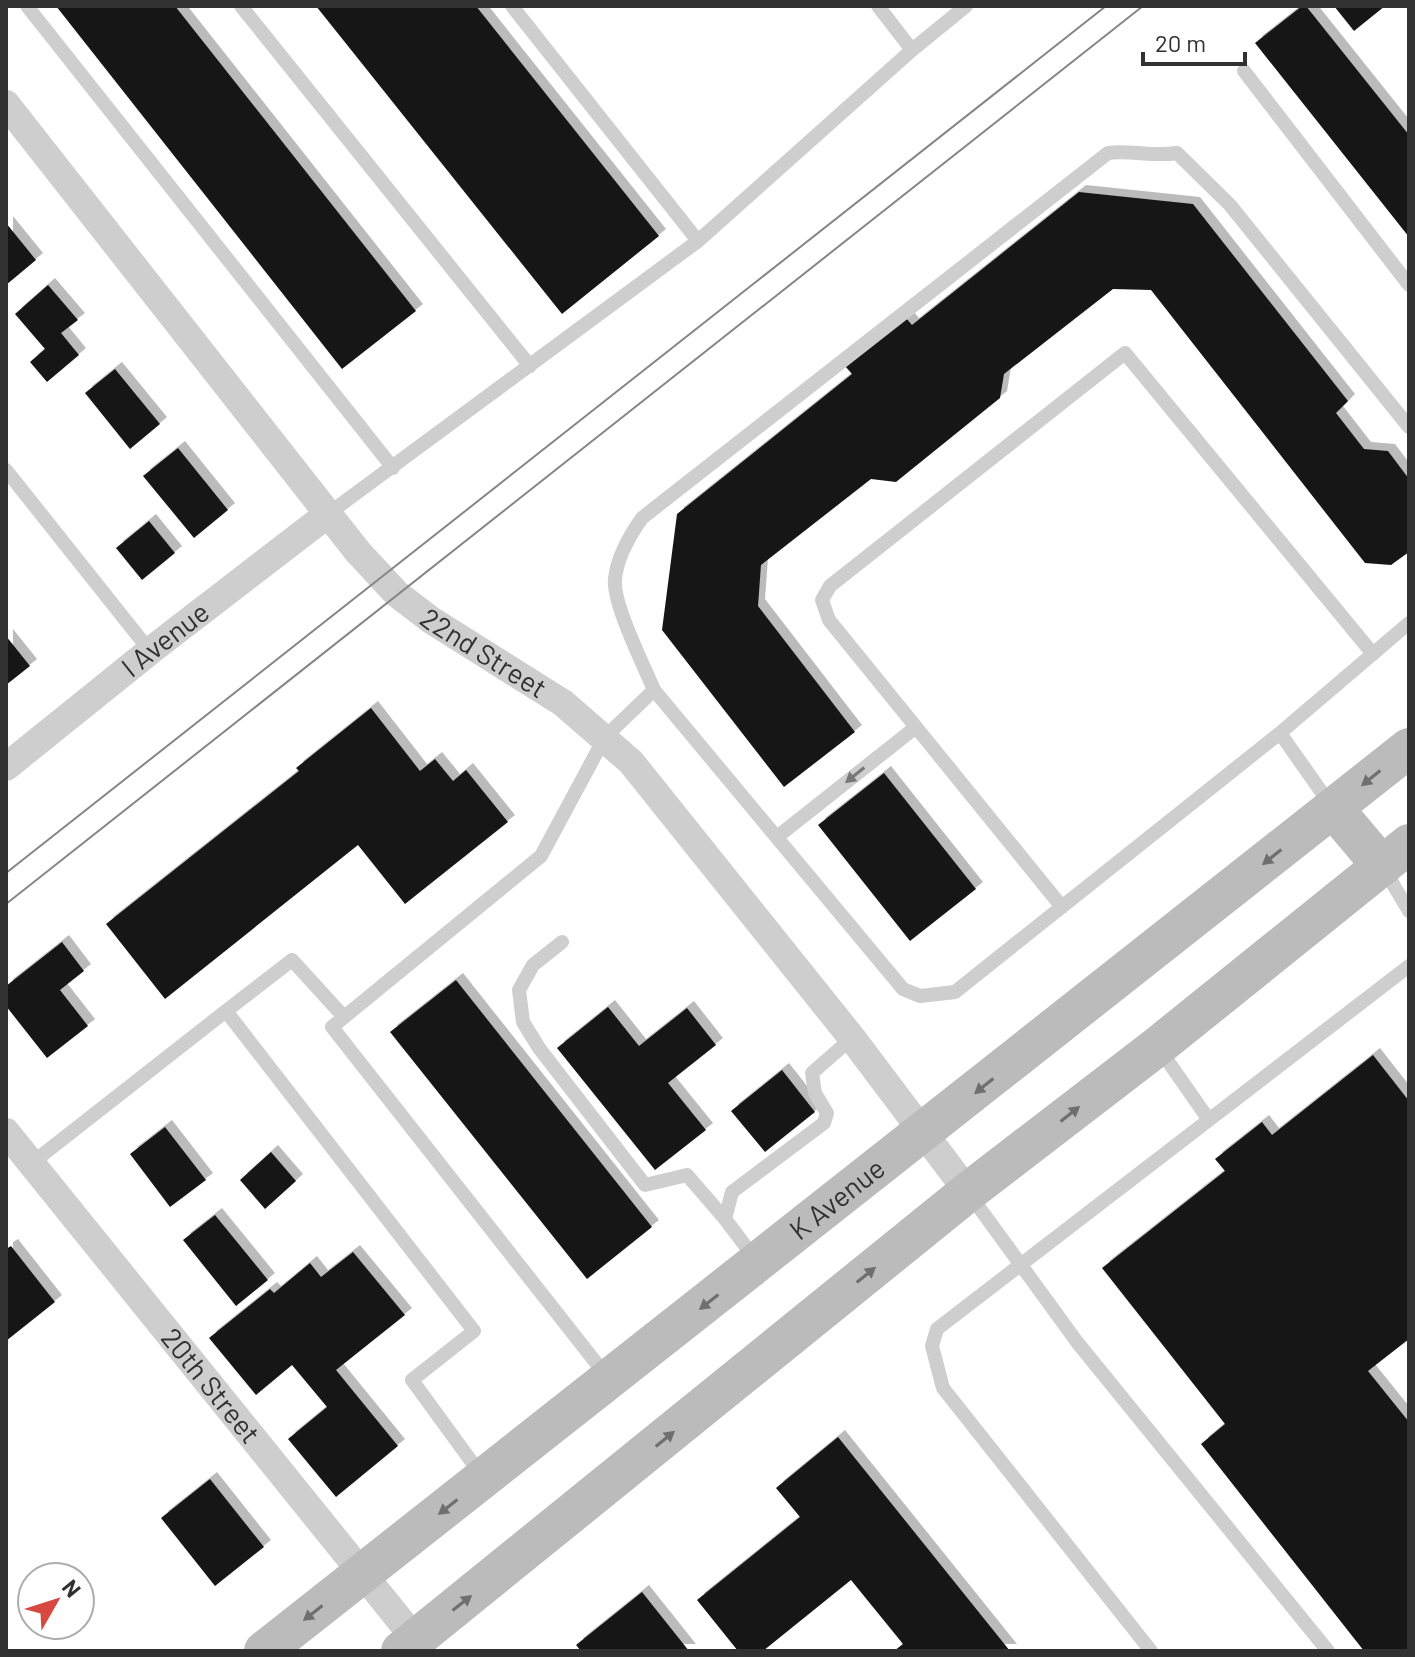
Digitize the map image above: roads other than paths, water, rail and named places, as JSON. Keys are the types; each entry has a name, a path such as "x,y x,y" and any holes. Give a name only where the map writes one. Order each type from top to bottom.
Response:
{"main road":[{"name":"K Avenue","path":"264,1651 759,1264 1409,748"},
{"path":"415,1647 968,1192 1158,1046 1395,855 1333,808"}],"street":[{"name":"22nd Street","path":"6,104 328,514 397,594 431,620 563,703 631,762 852,1038 968,1192"},
{"name":"I Avenue","path":"6,767 328,514"},
{"name":"20th Street","path":"6,1132 362,1574 415,1647"}],"lane":[{"path":"27,6 393,468"},
{"path":"241,6 530,366"},
{"path":"512,6 698,241"},
{"path":"878,6 912,50"},
{"path":"328,514 698,241 912,50 966,6"},
{"path":"1244,71 1409,285"},
{"path":"1409,427 1230,205 1177,153 1155,157 1134,150 1108,153 642,518 627,540 615,580 621,610 654,690 903,989 920,996 955,992 1280,733 1409,623"},
{"path":"1062,907 829,620 822,600 830,586 1125,353 1373,654"},
{"path":"6,470 150,651"},
{"path":"610,1380 332,1027 541,856 605,737 654,690"},
{"path":"777,837 916,727"},
{"path":"1280,733 1333,808"},
{"path":"1395,855 1409,911"},
{"path":"562,942 533,965 519,990 523,1022 645,1185 687,1175 759,1264"},
{"path":"32,1163 292,960 344,1017"},
{"path":"1151,1651 943,1388 935,1367 932,1346 937,1329 1408,970"},
{"path":"226,1011 474,1331 412,1380 484,1479"},
{"path":"725,1219 732,1192 824,1123 827,1113 815,1093 812,1073 852,1038"},
{"path":"1158,1046 1209,1120"},
{"path":"968,1192 1077,1342 1328,1651"}],"tram line":[{"path":"6,873 1106,6"},
{"path":"6,904 1143,6"}]}
